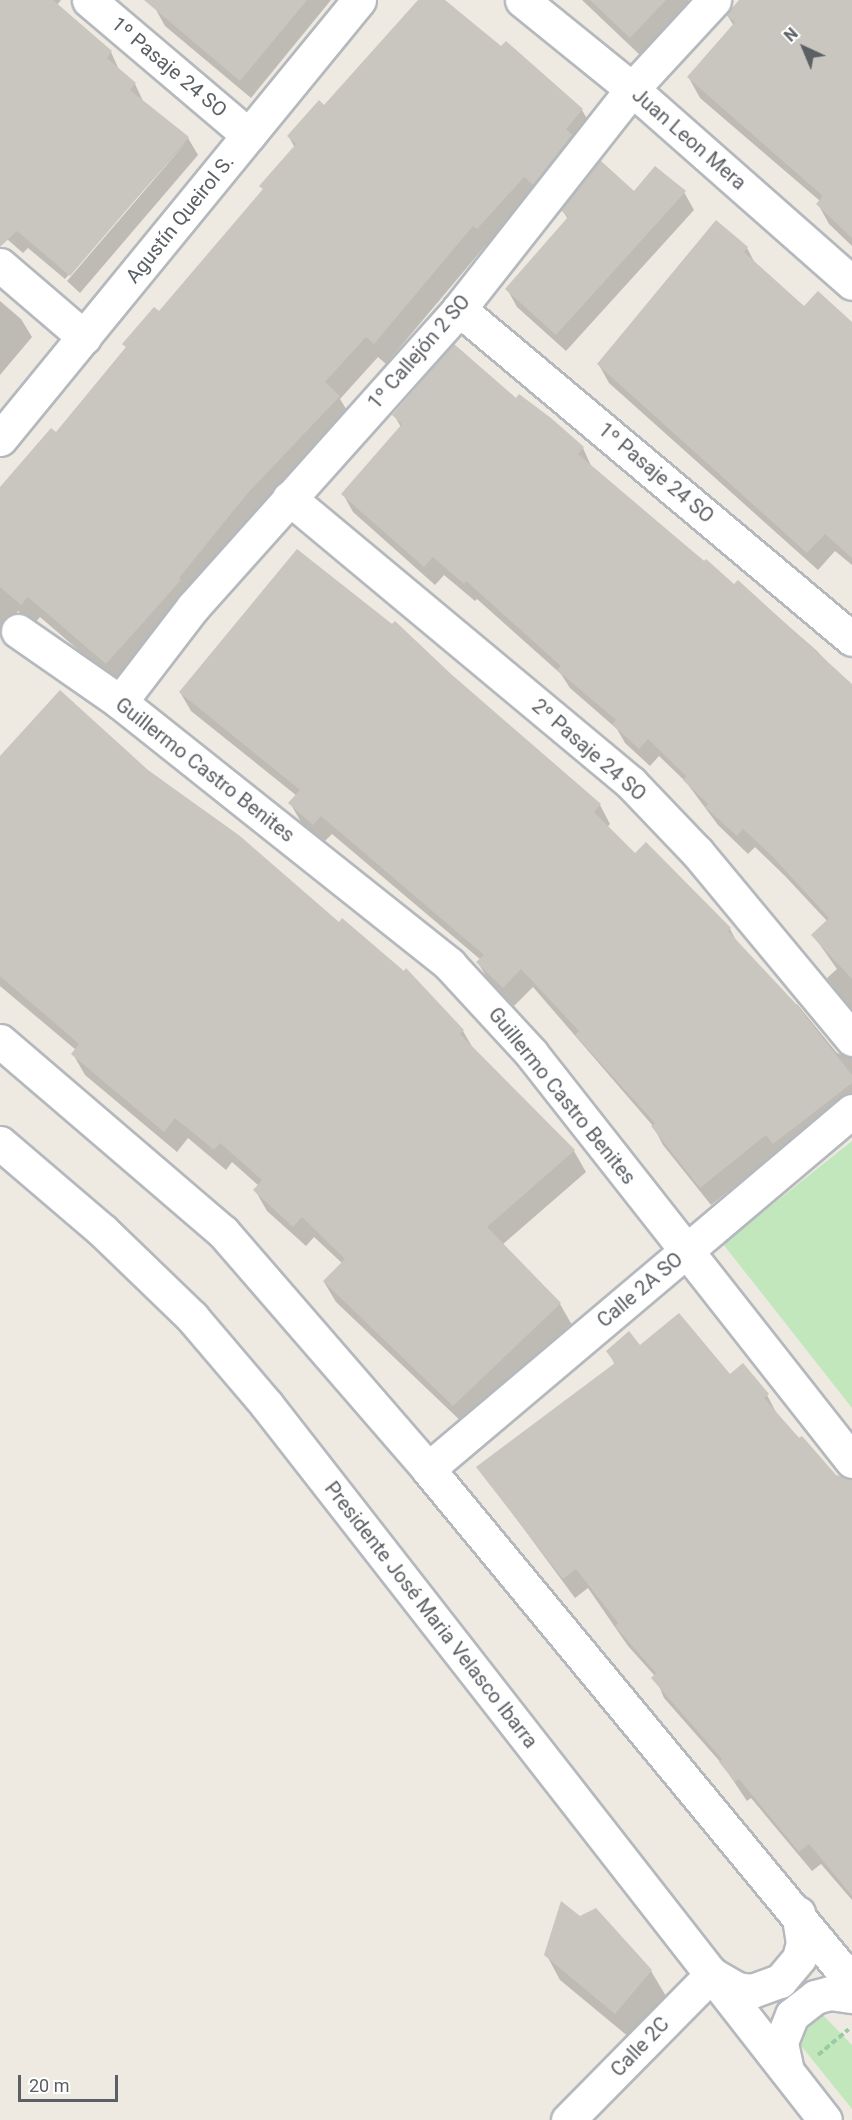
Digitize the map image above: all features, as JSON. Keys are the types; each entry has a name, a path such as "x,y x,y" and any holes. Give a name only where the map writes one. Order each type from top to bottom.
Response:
{"street":[{"name":"1º Pasaje 24 SO","path":"89,0 248,135"},
{"name":"Agustín Queirol S.","path":"0,439 359,0"},
{"name":"Juan Leon Mera","path":"522,0 632,89 852,283"},
{"name":"1º Callejón 2 SO","path":"120,702 194,607 459,309 632,89 714,0"},
{"path":"0,265 84,337"},
{"name":"1º Pasaje 24 SO","path":"459,309 852,639"},
{"name":"2º Pasaje 24 SO","path":"289,498 631,783 697,852 852,1039"},
{"name":"Guillermo Castro Benites","path":"18,632 120,702 449,964 531,1053 852,1461"},
{"path":"0,1041 14,1065 223,1232 428,1469 798,1913 852,1982"},
{"name":"Calle 2A SO","path":"428,1469 852,1111"},
{"name":"Presidente José Maria Velasco Ibarra","path":"0,1143 103,1231 192,1317 266,1404 825,2120"},
{"path":"712,1974 737,1989 752,1991 780,1981 795,1964 803,1943 798,1913"},
{"name":"Calle 2C","path":"568,2120 712,1974"},
{"path":"787,2071 782,2042 792,2014 815,1997 830,1993 852,1996"}],"green space":[{"path":"852,1141 852,1408 723,1244"},
{"path":"823,2015 852,2045 852,2109 798,2042 802,2023"}],"building":[{"path":"0,0 53,0 112,51 107,58 136,83 130,90 189,137 70,276 17,231 0,247"},
{"path":"144,0 307,0 240,81"},
{"path":"418,0 445,0 501,46 506,41 583,109 566,129 572,135 533,185 524,177 477,229 473,226 374,344 366,337 325,382 340,396 247,494 179,578 181,580 106,664 28,597 21,605 0,587 0,487 51,428 56,432 126,347 122,344 154,307 159,311 263,189 259,186 296,144 287,136 319,100 324,105"},
{"path":"590,0 666,0 630,38"},
{"path":"739,0 852,0 852,238 816,204 823,196 687,77 735,22 726,15"},
{"path":"600,160 634,191 655,166 686,191 556,335 505,289 568,217 561,210"},
{"path":"716,220 748,247 744,252 804,306 818,291 852,322 852,558 825,534 807,553 597,364"},
{"path":"454,344 516,398 519,394 551,418 584,447 578,454 704,561 706,559 734,584 738,580 852,684 852,979 811,935 829,918 772,856 743,829 737,836 705,807 708,804 683,780 686,776 648,739 639,749 612,724 616,720 557,670 561,666 466,581 464,584 433,557 424,567 341,494 402,424 392,415"},
{"path":"297,549 392,624 395,621 451,674 601,804 594,812 635,853 646,842 731,928 728,931 796,1004 852,1075 852,1083 773,1144 766,1135 700,1188 651,1126 655,1123 575,1035 579,1031 521,969 503,988 476,962 484,955 321,816 313,825 288,803 300,790 179,692"},
{"path":"60,690 148,770 240,836 339,922 342,918 404,971 406,968 464,1030 460,1034 575,1150 487,1227 561,1303 453,1406 323,1281 345,1259 302,1217 293,1227 253,1190 262,1180 220,1143 214,1150 175,1118 164,1132 71,1054 79,1044 0,976 0,756"},
{"path":"679,1313 730,1374 743,1363 769,1394 764,1398 799,1438 802,1436 836,1475 852,1479 852,1896 809,1844 799,1852 739,1779 735,1782 719,1762 722,1759 651,1678 656,1673 615,1626 618,1623 576,1569 563,1579 476,1467 615,1363 606,1351 629,1331 640,1345"},
{"path":"561,1901 580,1916 596,1908 652,1970 615,2014 544,1955"}]}
